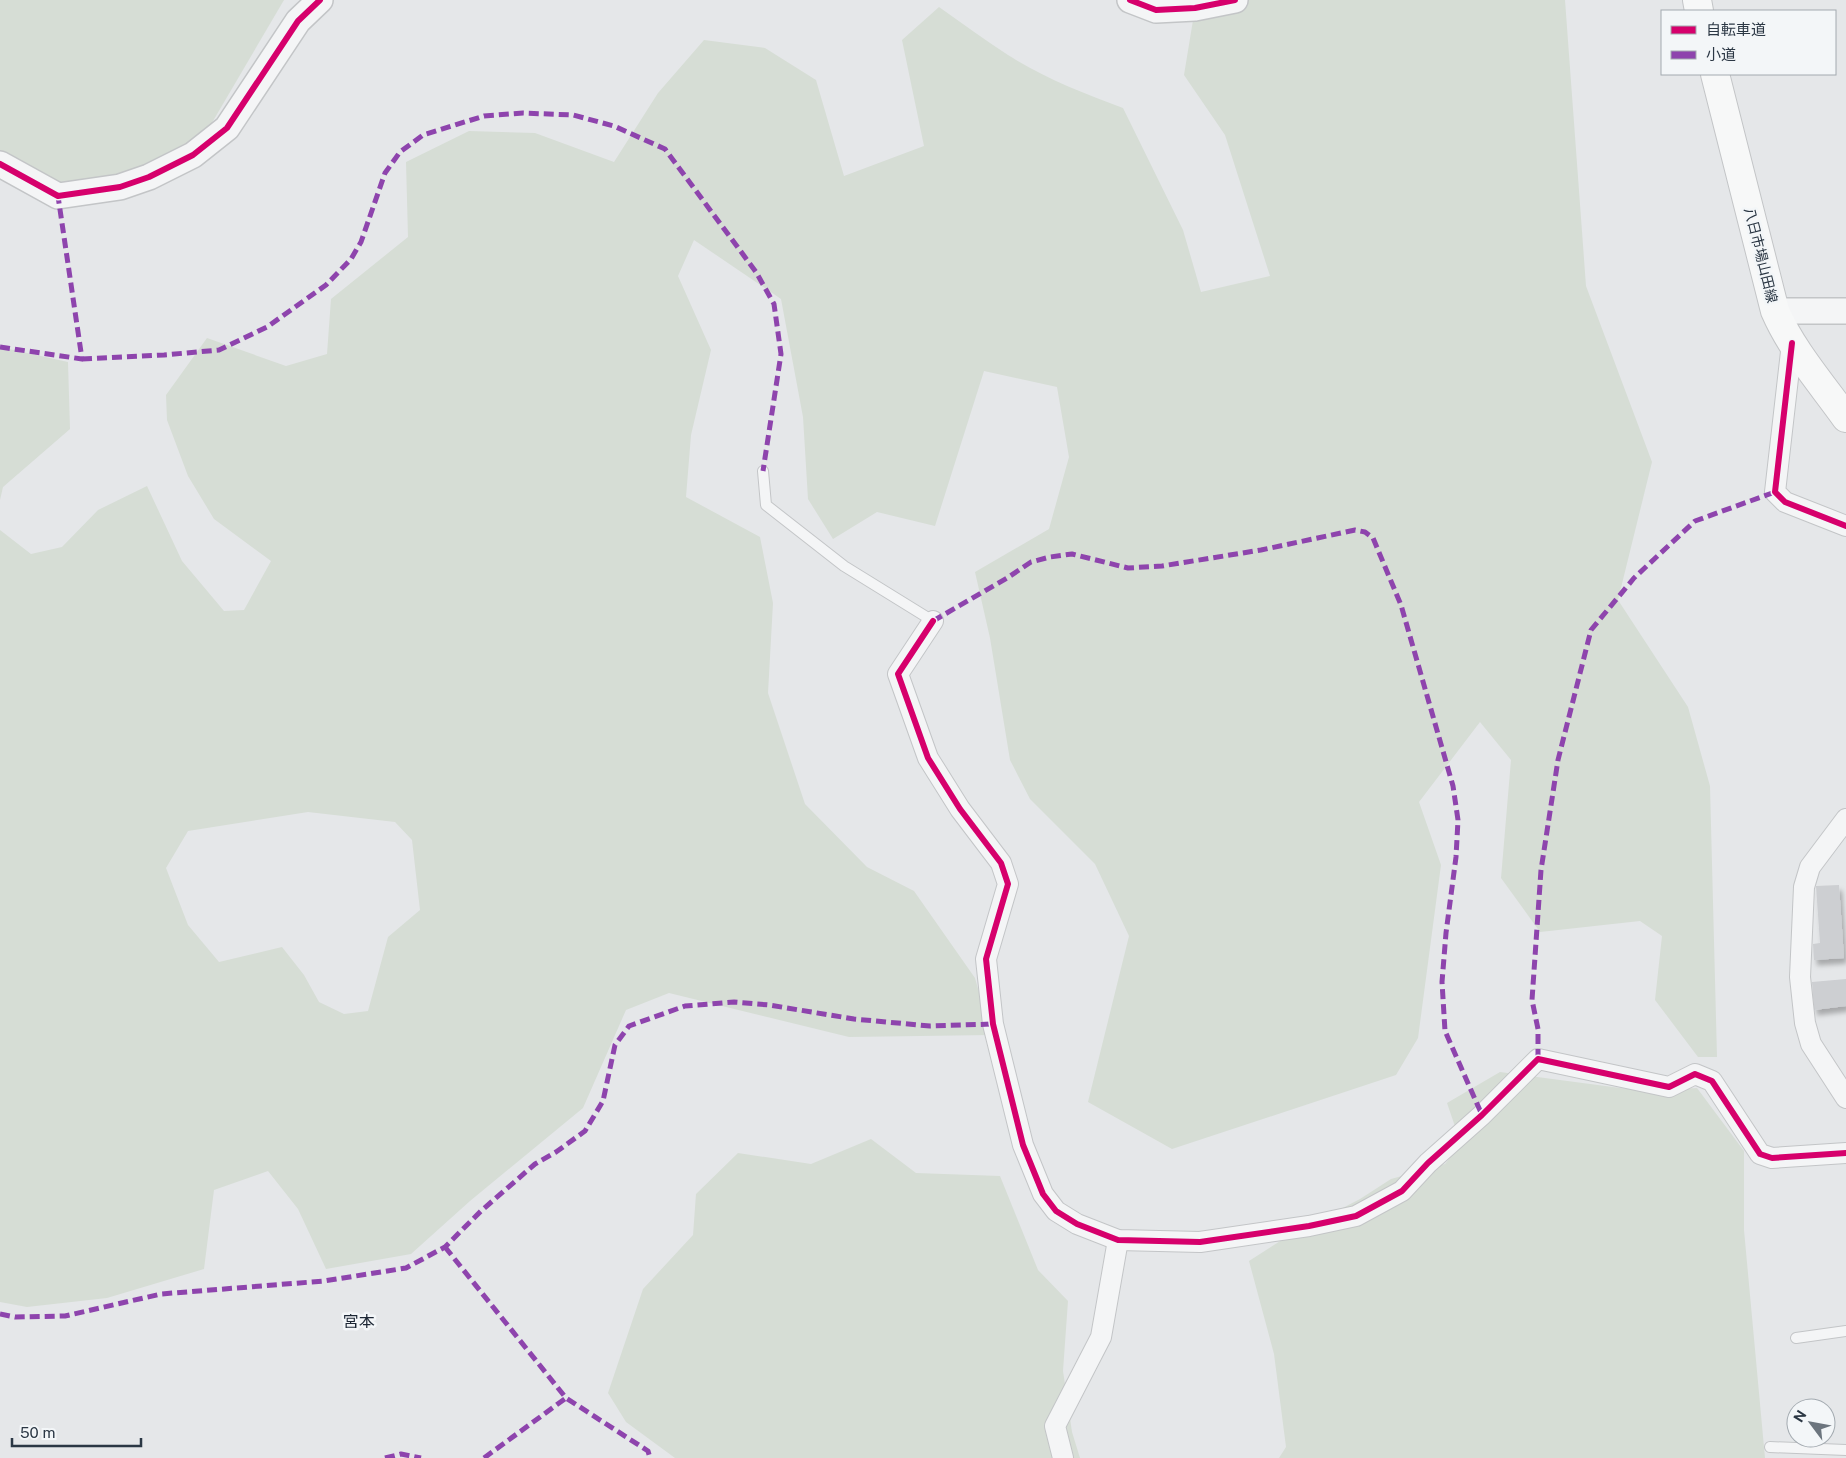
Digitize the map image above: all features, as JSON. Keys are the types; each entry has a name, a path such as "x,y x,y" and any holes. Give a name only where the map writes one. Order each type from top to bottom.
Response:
{"main road":[{"name":"八日市場山田線","path":"1715,75 1775,311 1792,342 1846,418"}],"street":[{"path":"0,164 58,196 120,187 150,177 193,155 227,128 298,21 320,0"},
{"path":"1130,0 1156,10 1195,8 1234,0"},
{"path":"1775,311 1846,311"},
{"path":"1792,342 1775,492 1785,502 1846,526"},
{"path":"933,621 898,674 928,758 960,810 1001,863 1008,884 986,959 993,1024 1024,1145 1043,1194 1056,1212 1077,1224 1118,1240 1200,1242 1300,1228 1356,1216 1402,1191 1428,1163 1482,1115 1538,1059 1669,1087 1695,1074 1712,1081 1760,1154 1772,1158 1846,1153"},
{"path":"1846,819 1810,867 1804,887 1800,977 1805,1023 1812,1044 1846,1098"},
{"path":"1062,1458 1055,1426 1100,1337 1118,1240"}],"lane":[{"path":"763,472 766,505 844,566 933,621"},
{"path":"1796,1338 1846,1331"},
{"path":"1770,1447 1846,1450"}],"shaded area":[{"path":"0,0 284,0 193,155 58,196 0,164"},
{"path":"1130,0 1565,0 1586,286 1652,462 1618,600 1688,707 1710,786 1717,1057 1698,1057 1655,1000 1662,936 1640,921 1540,932 1501,878 1511,760 1480,722 1419,802 1441,865 1418,1038 1396,1075 1172,1149 1088,1102 1129,936 1095,864 1030,799 1010,760 990,638 975,572 1049,529 1069,457 1057,387 984,371 935,526 877,512 833,539 808,499 803,417 781,299 694,240 678,276 711,350 691,435 686,497 760,537 773,603 768,693 805,804 867,867 914,891 975,978 991,1035 849,1037 669,993 626,1010 583,1108 470,1201 411,1254 326,1269 298,1209 268,1171 214,1190 204,1269 107,1298 27,1307 0,1302 0,530 31,554 62,547 98,510 147,486 182,561 224,611 244,610 271,561 214,519 188,476 167,420 166,395 207,338 286,366 327,354 331,299 408,237 406,162 469,131 535,133 614,162 658,93 704,40 765,48 816,80 844,176 924,146 902,40 939,7 1008,55 1036,71 1093,97 1123,108 1183,230 1201,292 1270,276 1225,135 1184,75 1195,8","holes":["308,812 395,822 412,840 420,910 388,937 368,1011 344,1014 319,1002 304,975 282,947 219,962 188,925 166,868 188,831"]},
{"path":"0,347 68,362 70,429 3,487 0,500"},
{"path":"1500,1072 1643,1091 1697,1088 1744,1151 1744,1230 1765,1458 1279,1458 1286,1447 1274,1354 1249,1261 1285,1238 1360,1199 1391,1179 1445,1164 1461,1144 1447,1103"},
{"path":"871,1139 916,1173 1000,1176 1038,1270 1068,1301 1063,1371 1072,1432 1080,1458 675,1458 626,1422 608,1393 643,1289 693,1235 696,1194 738,1153 811,1164"}],"building":[{"path":"1839,885 1844,958 1814,960 1813,944 1820,943 1816,886"},
{"path":"1846,979 1846,1006 1814,1010 1812,982"}],"marked path":[{"path":"82,359 219,350 267,327 326,285 351,259 361,242 385,173 400,152 423,135 484,116 523,113 573,115 614,126 665,149 756,272 774,304 781,354 763,471"},
{"path":"0,347 82,359 58,196"},
{"path":"1538,1059 1538,1029 1532,1000 1541,870 1558,760 1591,630 1634,578 1695,521 1775,492"},
{"path":"933,621 1031,562 1050,557 1072,554 1128,568 1162,566 1261,550 1355,530 1365,532 1373,538 1401,605 1453,786 1458,820 1456,857 1442,982 1445,1031 1482,1115"},
{"path":"0,1314 15,1317 65,1316 161,1294 324,1281 406,1268 445,1247 481,1211 535,1164 556,1152 585,1131 603,1101 615,1045 629,1026 685,1006 734,1002 769,1005 854,1019 930,1026 993,1024"},
{"path":"445,1247 566,1398 648,1451 650,1458"},
{"path":"484,1458 566,1398"},
{"path":"385,1458 401,1454 421,1458"}],"cycle path":[{"path":"0,164 58,196 120,187 149,177 193,155 227,128 298,21 320,0"},
{"path":"1130,0 1156,10 1195,8 1235,0"},
{"path":"1792,343 1775,492 1785,502 1846,526"},
{"path":"933,621 898,674 928,758 960,809 1001,863 1008,884 986,959 993,1024 1023,1145 1043,1194 1056,1211 1077,1224 1118,1240 1200,1242 1309,1226 1356,1216 1402,1191 1428,1163 1482,1115 1538,1059 1669,1087 1695,1074 1712,1081 1760,1154 1772,1158 1846,1153"}],"district":[{"name":"宮本","path":"359,1321"}]}
